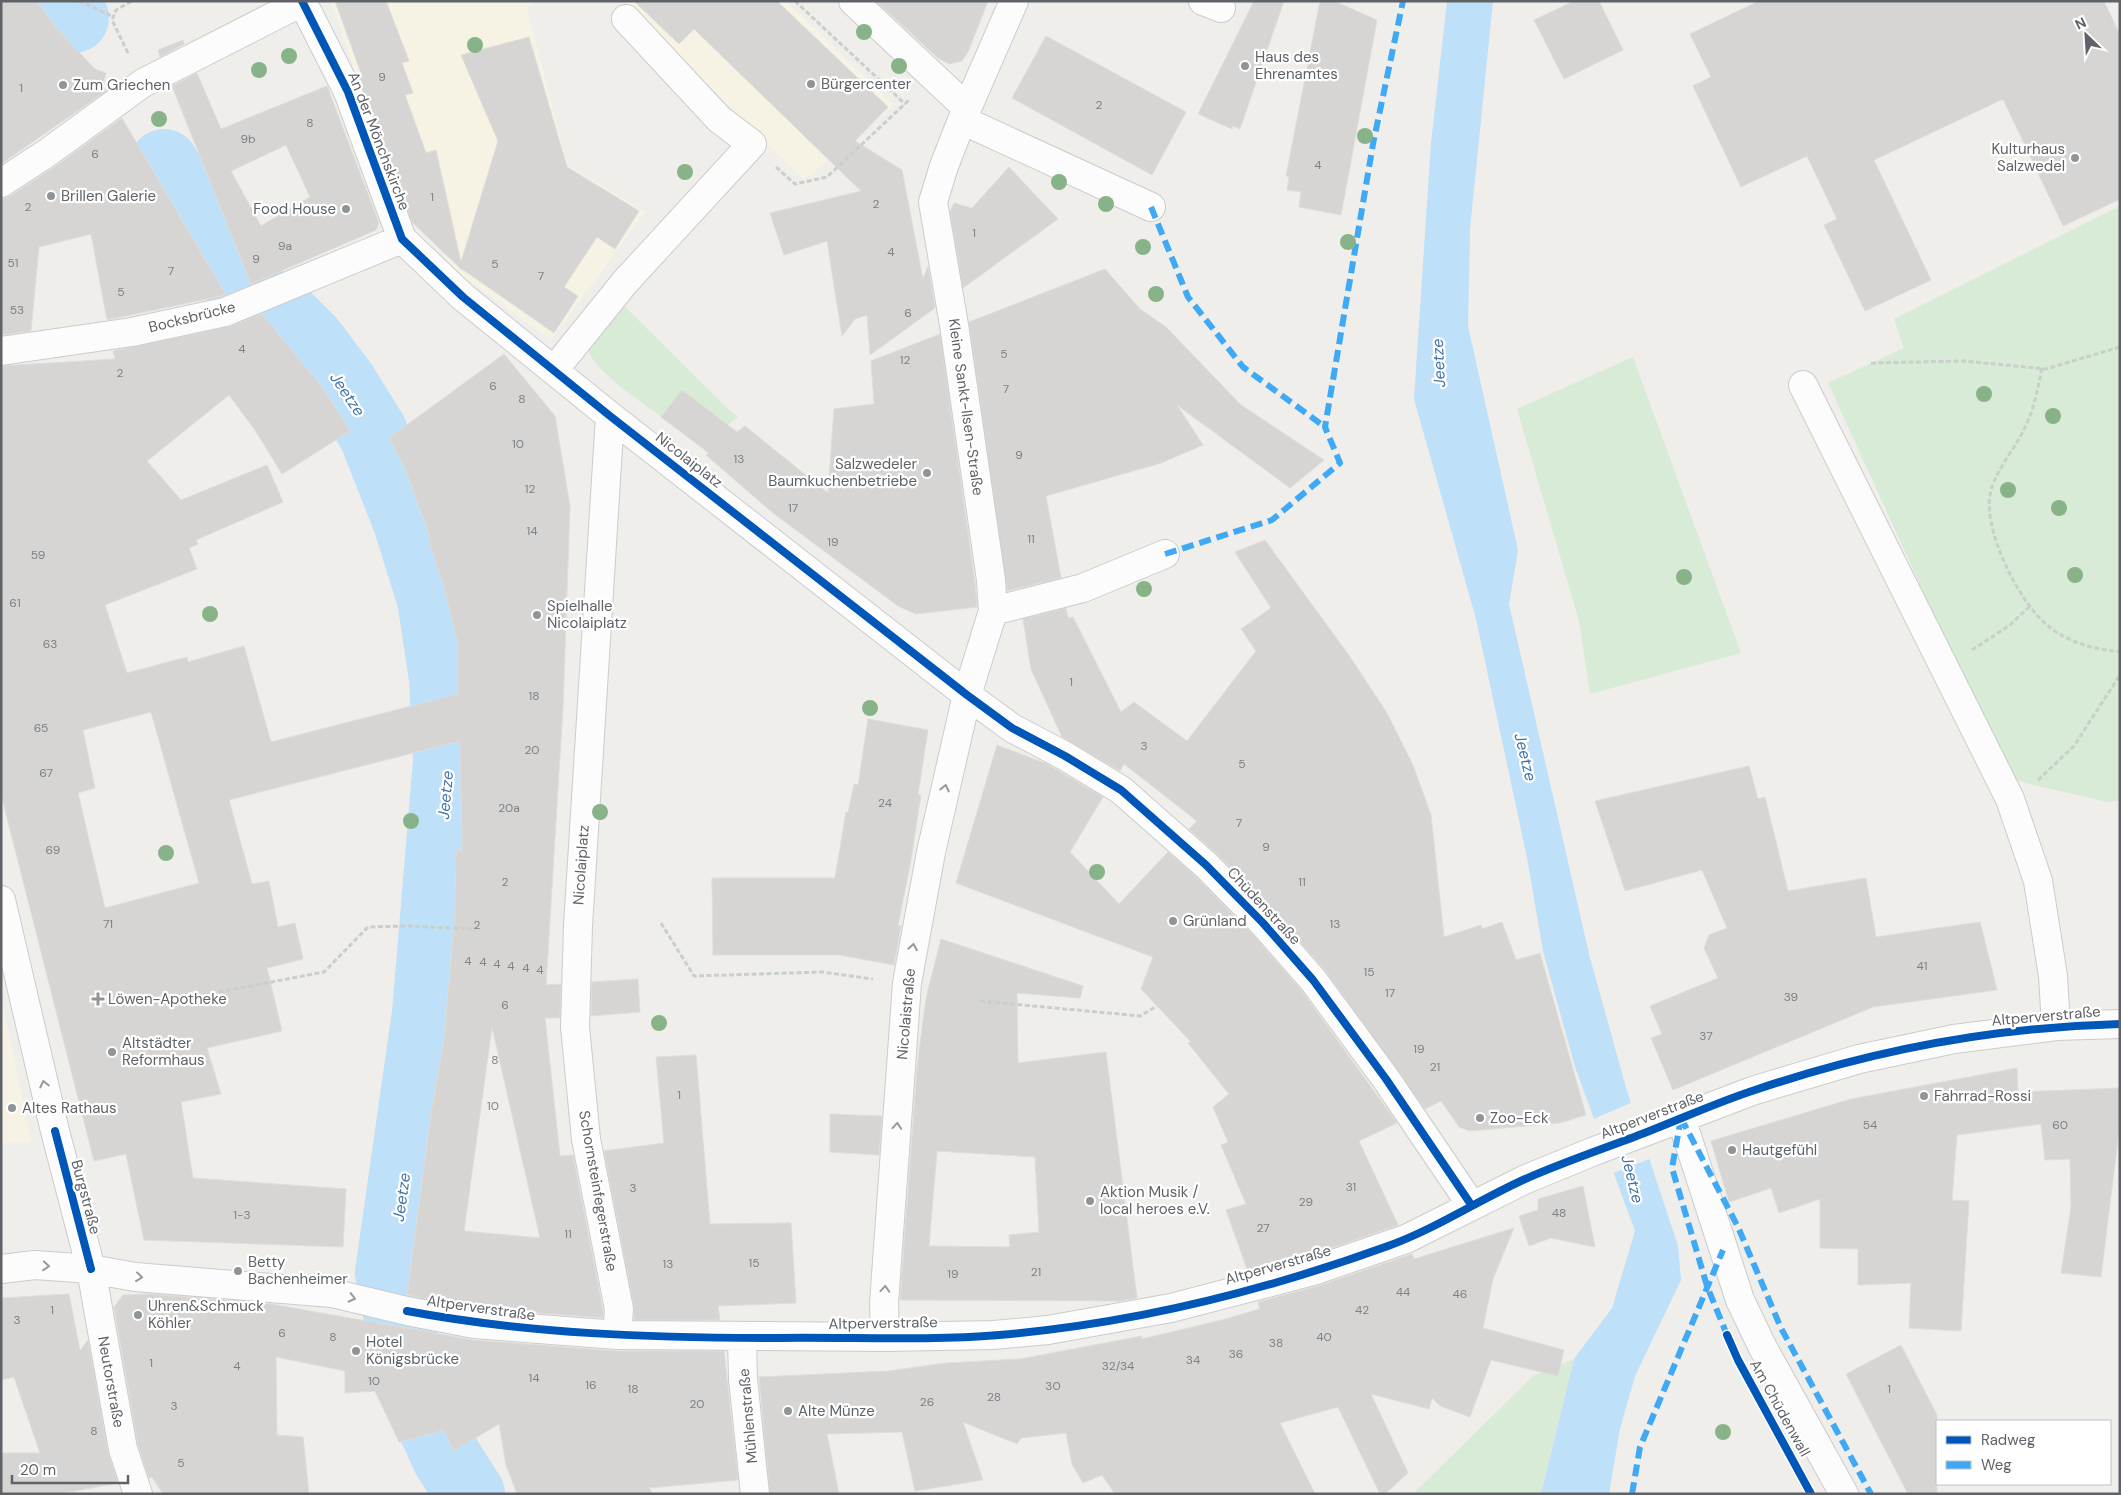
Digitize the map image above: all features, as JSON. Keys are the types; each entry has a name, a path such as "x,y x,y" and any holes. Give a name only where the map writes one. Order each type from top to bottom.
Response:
{"street":[{"path":"853,1 933,76 964,114 1151,206"},
{"name":"Kleine Sankt-Ilsen-Straße","path":"967,695 993,611 985,541 933,202 944,166 964,114 1014,1"},
{"name":"An der Mönchskirche","path":"1,183 47,153 143,83 302,2 348,92 402,239"},
{"path":"554,370 625,282 752,144 719,119 626,19"},
{"name":"Bocksbrücke","path":"1,351 132,332 225,312 402,239"},
{"name":"Nicolaiplatz","path":"402,239 463,298 610,416 967,695"},
{"path":"1803,385 2010,799 2038,881 2053,976 2056,1026"},
{"name":"Nicolaiplatz","path":"578,926 610,416"},
{"path":"993,611 1083,588 1165,554"},
{"name":"Nicolaistraße","path":"885,1337 884,1303 907,983 931,852 967,695"},
{"name":"Chüdenstraße","path":"967,695 1012,728 1066,756 1121,790 1199,859 1263,923 1313,980 1386,1079 1472,1206"},
{"name":"Burgstraße","path":"1,900 55,1131 91,1269"},
{"name":"Schornsteinfegerstraße","path":"578,926 575,1027 586,1139 619,1309 617,1336"},
{"name":"Altperverstraße","path":"1,1269 35,1265 91,1269 135,1277 332,1293 396,1309 474,1324 617,1336 742,1338 885,1337 994,1335 1048,1330 1171,1308 1313,1271 1384,1247 1432,1228 1524,1180 1755,1090 1904,1048 1954,1038 2056,1026 2120,1024"},
{"name":"Am Chüdenwall","path":"1681,1118 1740,1300 1763,1348 1844,1494"},
{"name":"Neutorstraße","path":"91,1269 123,1449 136,1493"},
{"name":"Mühlenstraße","path":"742,1338 743,1379 755,1494"}],"path":[{"path":"79,1 114,17"},
{"path":"132,1 116,10 112,20 143,83"},
{"path":"795,1 905,104"},
{"path":"752,144 795,184 827,177 933,76"},
{"path":"1870,363 1964,361 2046,369 2120,347"},
{"path":"2042,368 2035,403 2027,425 1991,488 1991,514 2001,556 2036,614 2062,635 2088,648 2120,652"},
{"path":"1942,663 1963,655 2002,630 2030,606"},
{"path":"2010,799 2030,788 2074,746 2120,675"},
{"path":"661,923 694,976 822,972 907,983"},
{"path":"145,1006 324,972 368,928 405,926 474,929"},
{"path":"980,1001 1140,1016 1157,1006"}],"shaded area":[{"path":"331,1 536,1 527,8 567,165 645,212 551,340 459,273 419,223 381,147"},
{"name":"Bürgercenter","path":"623,1 786,1 894,105 804,180"},
{"name":"Altes Rathaus","path":"1,996 31,1141 1,1144"}],"green space":[{"path":"2120,206 2120,801 2107,802 2009,779 1828,383 1904,348 1894,319"},
{"path":"624,306 738,417 704,444 639,401 605,373 594,360 588,349"},
{"path":"1633,357 1741,653 1590,694 1579,621 1517,409"},
{"path":"1574,1359 1541,1494 1413,1494 1533,1376"}],"water":[{"path":"1447,1 1493,1 1470,229 1468,326 1518,550 1509,604 1590,958 1627,1091 1678,1246 1681,1280 1635,1376 1620,1429 1609,1494 1541,1494 1574,1359 1612,1308 1635,1231 1575,1067 1543,951 1527,858 1476,619 1414,399 1431,143"}],"pier":[{"path":"1633,1102 1652,1158 1611,1174 1591,1120"}],"building":[{"path":"1,1 37,1 57,29 95,69 106,73 103,86 106,91 1,164"},
{"path":"335,1 386,1 409,61 402,63 413,93 405,95 426,153 436,150 461,262 498,141 461,55 529,37 567,167 639,211 615,249 597,237 564,287 578,296 554,333 462,269 463,271 412,222 357,74 361,73"},
{"path":"634,1 777,1 888,107 855,141 902,170 923,279 928,266 935,308 870,355 867,315 855,319 842,336 827,241 784,255 770,213 861,191 694,29 679,44"},
{"path":"876,1 988,1 968,52 962,61 949,64 938,58"},
{"name":"Haus des Ehrenamtes","path":"1254,1 1284,1 1240,129 1233,126 1232,129 1198,114"},
{"path":"1320,1 1334,1 1377,20 1341,215 1299,207 1301,192 1287,190 1289,177 1286,176"},
{"path":"1574,1 1599,1 1623,50 1564,79 1534,20"},
{"name":"Kulturhaus Salzwedel","path":"1759,1 2104,1 2120,35 2120,199 2063,226 2003,99 1874,160 1931,280 1865,311 1824,225 1837,219 1807,156 1741,187 1693,86 1711,77 1690,34"},
{"path":"1046,36 1186,112 1152,175 1012,98"},
{"path":"183,40 184,44 160,57 158,50"},
{"path":"197,73 221,129 327,86 379,223 376,230 251,284 172,86","holes":["286,145 310,197 261,226 231,171"]},
{"path":"122,118 226,295 107,320 91,234 39,247 31,331 1,335 1,199 10,196 56,166"},
{"path":"1009,167 1058,219 963,288 950,212 954,203 972,208"},
{"path":"1105,269 1140,309 1166,327 1241,405 1324,460 1290,488 1177,405 1203,445 1161,463 1046,496 1061,578 1007,591 969,322"},
{"path":"262,314 322,387 350,431 282,474 255,430 229,395 147,461 181,500 267,465 283,502 196,540 198,544 189,548 197,569 105,605 127,673 187,657 188,662 244,646 271,742 458,694 458,644 443,582 428,538 430,537 404,466 389,438 504,354 555,416 570,506 563,708 546,985 561,984 560,1018 545,1018 560,1156 573,1155 603,1318 476,1308 407,1295 431,1113 444,1039 455,913 456,850 462,851 460,741 229,800 252,884 269,881 278,927 295,923 303,959 267,968 282,1031 207,1048 221,1094 181,1102 193,1178 346,1189 343,1247 144,1240 126,1154 94,1161 1,794 1,366 115,359 113,351 228,327","holes":["151,712 199,883 105,908 78,793 95,788 83,730","492,1027 540,1238 464,1231"]},
{"path":"940,334 977,607 916,614 898,606 773,513 706,455 709,453 661,417 682,390 737,432 745,426 828,493 834,409 874,404 871,361"},
{"path":"1265,540 1348,654 1387,713 1413,765 1431,815 1444,937 1481,925 1482,929 1502,922 1516,960 1540,953 1586,1115 1560,1123 1470,1131 1459,1127 1441,1101 1425,1109 1325,970 1274,912 1217,854 1189,829 1197,821 1124,764 1120,771 1062,737 1031,669 1023,619 1066,608 1068,618 1073,617 1121,712 1134,702 1187,741 1256,651 1241,629 1271,608 1235,552"},
{"path":"868,719 928,730 918,795 921,795 910,866 898,925 901,926 894,965 839,955 713,955 712,878 835,878 846,812 848,813 854,784 858,785"},
{"path":"997,745 1047,764 1103,797 1070,852 1119,904 1168,852 1195,876 1252,934 1301,990 1397,1123 1359,1141 1398,1225 1308,1256 1248,1272 1226,1210 1246,1204 1221,1145 1228,1142 1213,1107 1229,1094 1188,1043 1191,1042 1141,989 1153,957 956,883"},
{"path":"1749,766 1758,799 1765,797 1788,891 1866,878 1876,937 1980,922 1997,990 1873,1007 1673,1090 1651,1038 1662,1034 1650,1006 1718,978 1704,948 1709,935 1727,928 1702,870 1625,891 1595,801"},
{"path":"941,939 1083,986 1080,998 1017,993 1018,1063 1106,1052 1137,1298 1120,1301 900,1300 917,1067 926,998","holes":["937,1151 1035,1157 1039,1232 1009,1235 1010,1247 929,1246"]},
{"path":"638,979 640,1012 591,1016 592,982"},
{"path":"696,1055 710,1224 791,1223 796,1303 718,1306 720,1320 634,1320 634,1306 604,1151 664,1143 656,1057"},
{"path":"2017,1068 2018,1092 2120,1088 2120,1123 2101,1277 2061,1273 2071,1207 2070,1159 2045,1160 2041,1124 1957,1135 1952,1200 1969,1201 1961,1331 1909,1328 1911,1283 1858,1285 1858,1249 1820,1248 1820,1199 1779,1213 1771,1188 1729,1202 1711,1141 1851,1099"},
{"path":"830,1114 882,1116 879,1155 830,1152"},
{"path":"1583,1186 1595,1247 1551,1238 1529,1246 1519,1216 1538,1210 1538,1199"},
{"path":"1514,1228 1493,1279 1483,1328 1564,1350 1558,1376 1491,1360 1470,1417 1440,1406 1432,1398 1429,1409 1371,1394 1408,1473 1385,1494 1380,1494 1338,1407 1280,1423 1315,1494 1115,1494 1102,1475 1083,1483 1072,1464 1066,1433 1021,1438 1017,1444 963,1422 983,1480 915,1491 902,1432 827,1434 839,1494 770,1494 759,1377 888,1371 946,1363 1020,1359 1142,1336 1142,1339 1260,1309 1258,1302 1318,1286 1412,1254 1414,1259"},
{"path":"69,1294 80,1351 88,1340 108,1452 118,1483 59,1494 1,1494 1,1453 40,1453 14,1377 1,1380 1,1298"},
{"path":"150,1294 271,1304 473,1340 616,1351 724,1351 738,1480 649,1488 653,1494 517,1494 506,1465 499,1424 453,1451 444,1430 399,1442 375,1391 345,1393 345,1371 276,1357 277,1435 303,1437 309,1494 163,1494 152,1477 149,1478 138,1445 114,1307 123,1295"},
{"path":"1901,1345 1937,1415 1937,1494 1908,1494 1846,1374"}],"waterway":[{"name":"Jeetze","path":"59,1 74,18"},
{"name":"Jeetze","path":"164,164 240,286 280,311 311,342 342,383 373,433 408,522 432,599 444,678 448,761 427,1013 390,1273 401,1329 418,1394 447,1458 470,1494"}],"marked path":[{"path":"1165,554 1272,520 1340,463 1325,427 1373,144 1403,1"},
{"path":"1151,207 1188,297 1243,367 1325,427"},
{"path":"1681,1118 1738,1227 1781,1328 1871,1494"},
{"path":"1681,1118 1672,1168 1707,1286 1727,1335"},
{"path":"1632,1494 1640,1447 1723,1250"}],"cycle path":[{"path":"302,1 348,92 402,239 463,297 610,416 967,695 1012,728 1065,756 1121,790 1206,865 1263,923 1313,980 1386,1079 1472,1206"},
{"path":"407,1311 453,1319 545,1330 638,1336 731,1338 972,1337 1049,1330 1098,1323 1147,1314 1245,1291 1388,1246 1439,1223 1538,1173 1728,1100 1799,1076 1889,1052 1935,1043 2027,1030 2120,1024"},
{"path":"55,1131 91,1269"},
{"path":"1727,1335 1738,1360 1811,1494"}],"place":[{"name":"Haus des Ehrenamtes","path":"1245,66"},
{"name":"Bürgercenter","path":"811,84"},
{"name":"Zum Griechen","path":"63,85"},
{"name":"Kulturhaus Salzwedel","path":"2075,158"},
{"name":"Brillen Galerie","path":"51,196"},
{"name":"Food House","path":"346,209"},
{"name":"Salzwedeler Baumkuchenbetriebe","path":"927,473"},
{"name":"Spielhalle Nicolaiplatz","path":"537,615"},
{"name":"Grünland","path":"1173,921"},
{"name":"Löwen-Apotheke","path":"98,999"},
{"name":"Altstädter Reformhaus","path":"112,1052"},
{"name":"Fahrrad-Rossi","path":"1924,1096"},
{"name":"Altes Rathaus","path":"12,1108"},
{"name":"Zoo-Eck","path":"1480,1118"},
{"name":"Hautgefühl","path":"1732,1150"},
{"name":"Aktion Musik / local heroes e.V.","path":"1090,1201"},
{"name":"Betty Bachenheimer","path":"238,1271"},
{"name":"Uhren&Schmuck Köhler","path":"138,1315"},
{"name":"Hotel Königsbrücke","path":"356,1351"},
{"name":"Alte Münze","path":"788,1411"}]}
